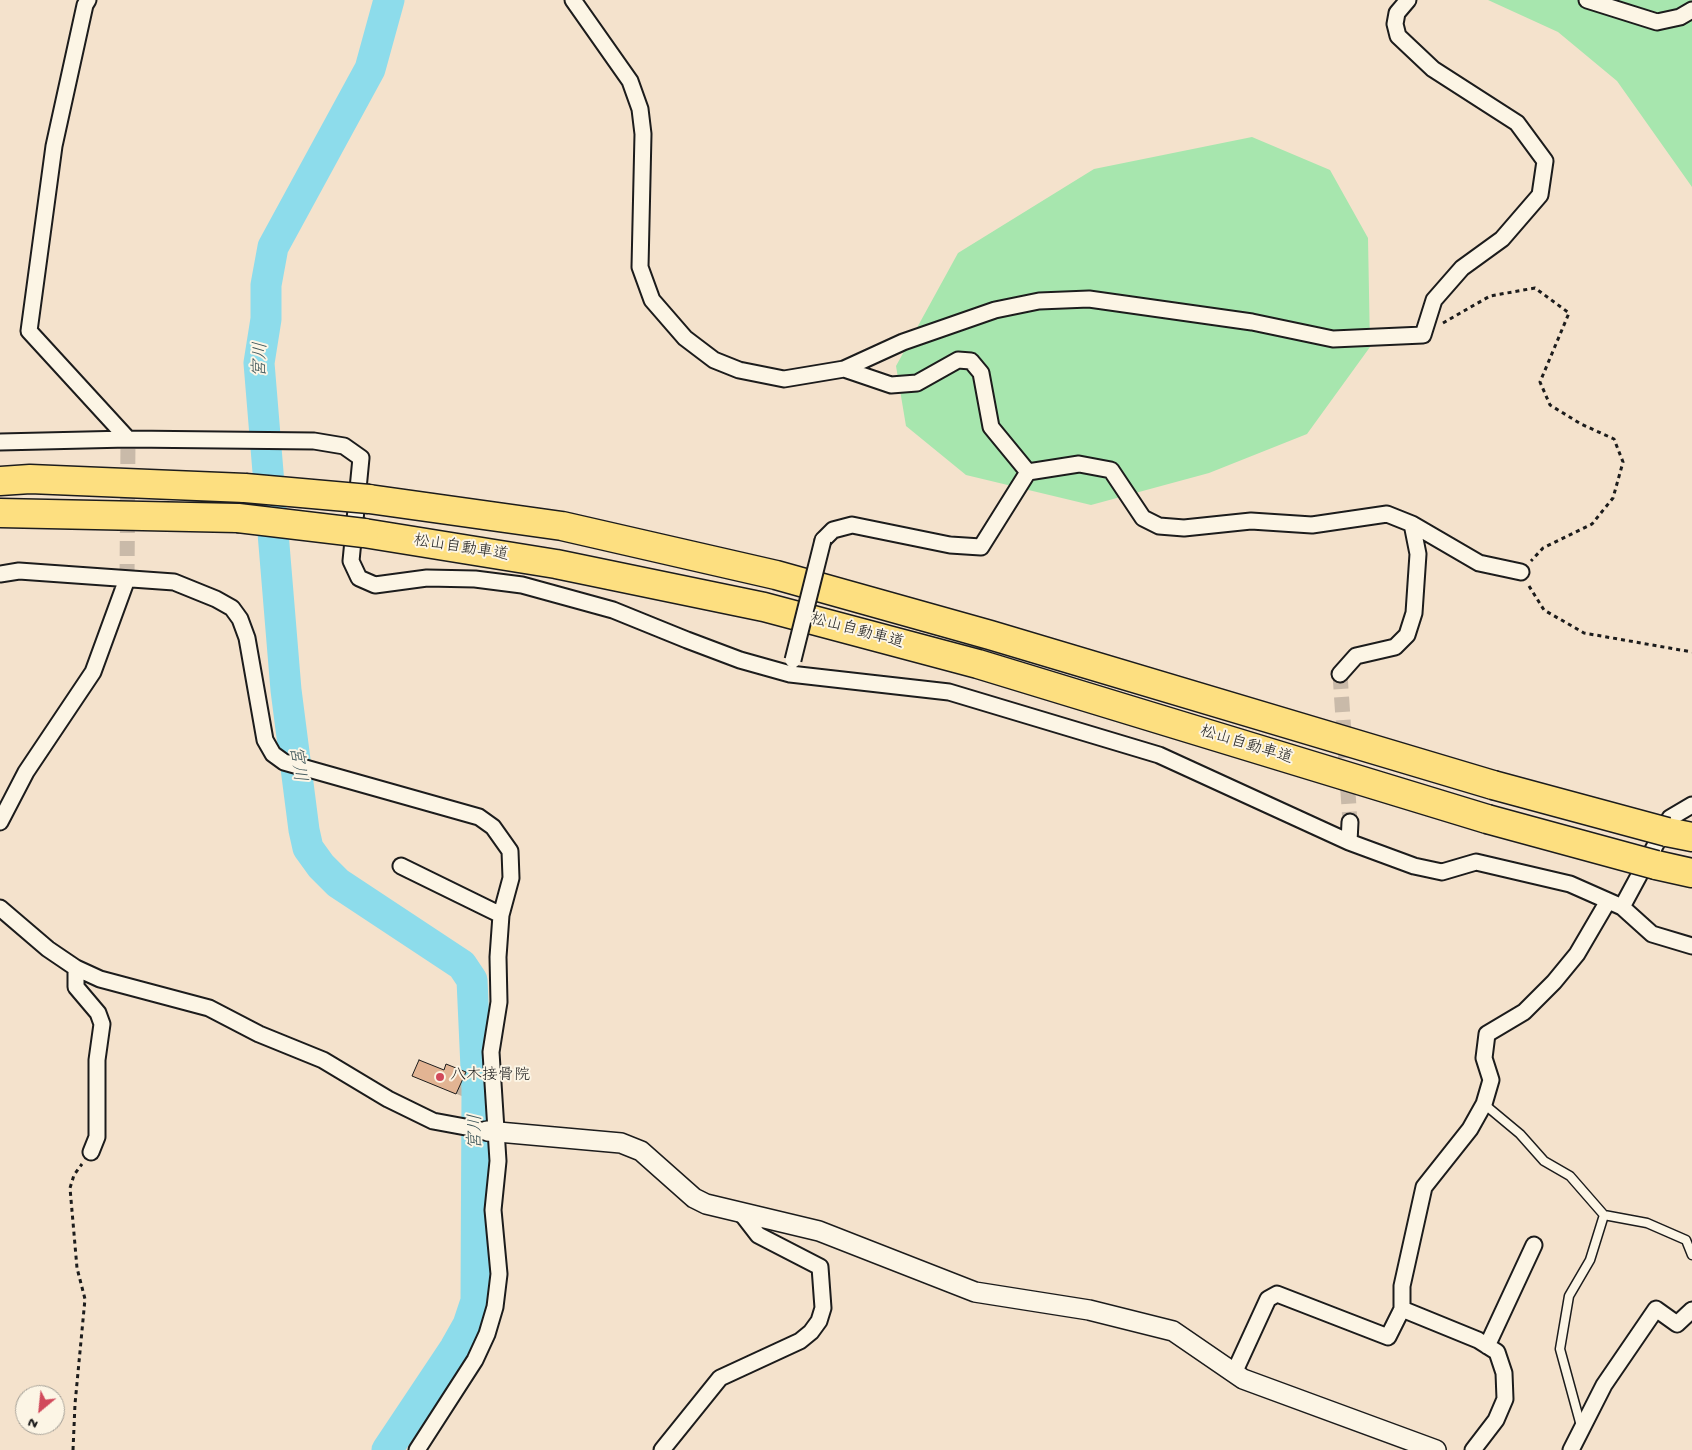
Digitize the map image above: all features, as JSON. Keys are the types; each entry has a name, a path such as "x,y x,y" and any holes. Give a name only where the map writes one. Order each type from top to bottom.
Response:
{"highway":[{"name":"松山自動車道","path":"0,481 30,479 244,488 368,499 562,526 776,575 1000,638 1493,785 1679,835"},
{"name":"松山自動車道","path":"0,514 238,518 364,533 556,564 764,607 978,664 1487,819 1692,873"}],"street":[{"path":"88,0 85,5 54,146 29,331 128,439"},
{"path":"573,0 630,81 640,110 643,134 640,267 652,300 685,338 714,360 739,370 784,379 844,369 904,342 976,316 1039,301 1089,299 1252,322 1333,340 1423,335 1434,300 1462,268 1502,239 1540,195 1545,161 1517,123 1433,69 1398,36 1395,24 1397,13 1408,0"},
{"path":"1587,0 1657,22 1680,18 1692,10"},
{"path":"844,369 891,385 917,383 958,360 971,361 981,374 991,426 1028,472"},
{"path":"0,442 128,439 314,442 344,446 361,458 351,561 359,578 375,584 427,578 475,579 522,585 613,610 704,647 791,667 949,692 1159,754 1349,842 1414,866 1442,872 1476,862 1570,884 1615,904 1652,934 1692,946"},
{"path":"791,667 823,540 833,530 852,525 950,545 981,547 1028,472 1079,464 1111,470 1143,518 1159,526 1184,528 1251,521 1312,526 1387,514 1412,524 1479,563 1521,572"},
{"path":"1340,674 1356,656 1395,647 1407,635 1414,613 1418,554 1412,524"},
{"path":"0,574 19,571 174,582 216,598 232,608 240,619 247,638 265,740 273,754 284,762 479,817 493,827 510,851 511,878 500,915 498,957 499,1002 491,1052 491,1131 498,1161 493,1210 499,1274 495,1307 487,1334 475,1360 417,1450"},
{"path":"0,822 26,772 93,672 126,579"},
{"path":"1234,1373 1268,1299 1277,1294 1388,1337 1402,1309 1402,1286 1424,1187 1470,1129 1484,1104 1490,1080 1484,1058 1487,1034 1524,1012 1554,982 1615,904 1651,863 1670,818 1692,805"},
{"path":"1349,842 1350,822"},
{"path":"401,866 500,915"},
{"path":"0,908 48,949 76,968 100,979 209,1008 260,1034 322,1060 388,1099 426,1117 468,1128 621,1143 640,1151 694,1198 706,1204 819,1231 974,1292 1088,1310 1173,1330 1243,1379 1403,1445 1436,1450"},
{"path":"76,968 76,987 98,1013 102,1024 97,1060 97,1137 92,1152"},
{"path":"662,1450 720,1378 800,1340 811,1332 819,1321 823,1308 820,1267 758,1235 741,1212"},
{"path":"1487,1346 1534,1245"},
{"path":"1402,1309 1497,1352 1504,1373 1505,1399 1496,1420 1473,1450"},
{"path":"1571,1450 1604,1385 1656,1309 1677,1324 1692,1310"}],"lane":[{"path":"1484,1104 1520,1134 1544,1161 1570,1176 1604,1215 1647,1223 1686,1240 1692,1255"},
{"path":"1582,1428 1560,1349 1569,1296 1590,1260 1604,1215"}],"path":[{"path":"1423,335 1490,296 1536,288 1569,313 1540,382 1550,405 1581,424 1614,439 1622,462 1613,498 1592,524 1543,548 1521,572 1544,610 1584,633 1692,652"},
{"path":"73,1450 75,1404 85,1299 77,1268 70,1188 74,1175 92,1152"}],"green space":[{"path":"1488,0 1692,0 1692,187 1617,81 1558,32"},
{"path":"1252,137 1330,170 1368,238 1370,347 1307,434 1209,473 1091,505 966,475 906,426 896,366 958,253 1094,169"}],"building":[{"path":"419,1060 444,1070 446,1064 466,1072 456,1094 412,1076"}],"waterway":[{"name":"宮川","path":"387,1450 455,1348 468,1325 476,1301 477,1090 472,980 462,965 338,883 321,866 308,848 286,690 259,363 266,319 266,285 273,247 370,69 389,0"}],"tunnel":[{"path":"127,579 128,439"},
{"path":"1340,674 1350,822"}],"place":[{"name":"八木接骨院","path":"440,1077"}]}
